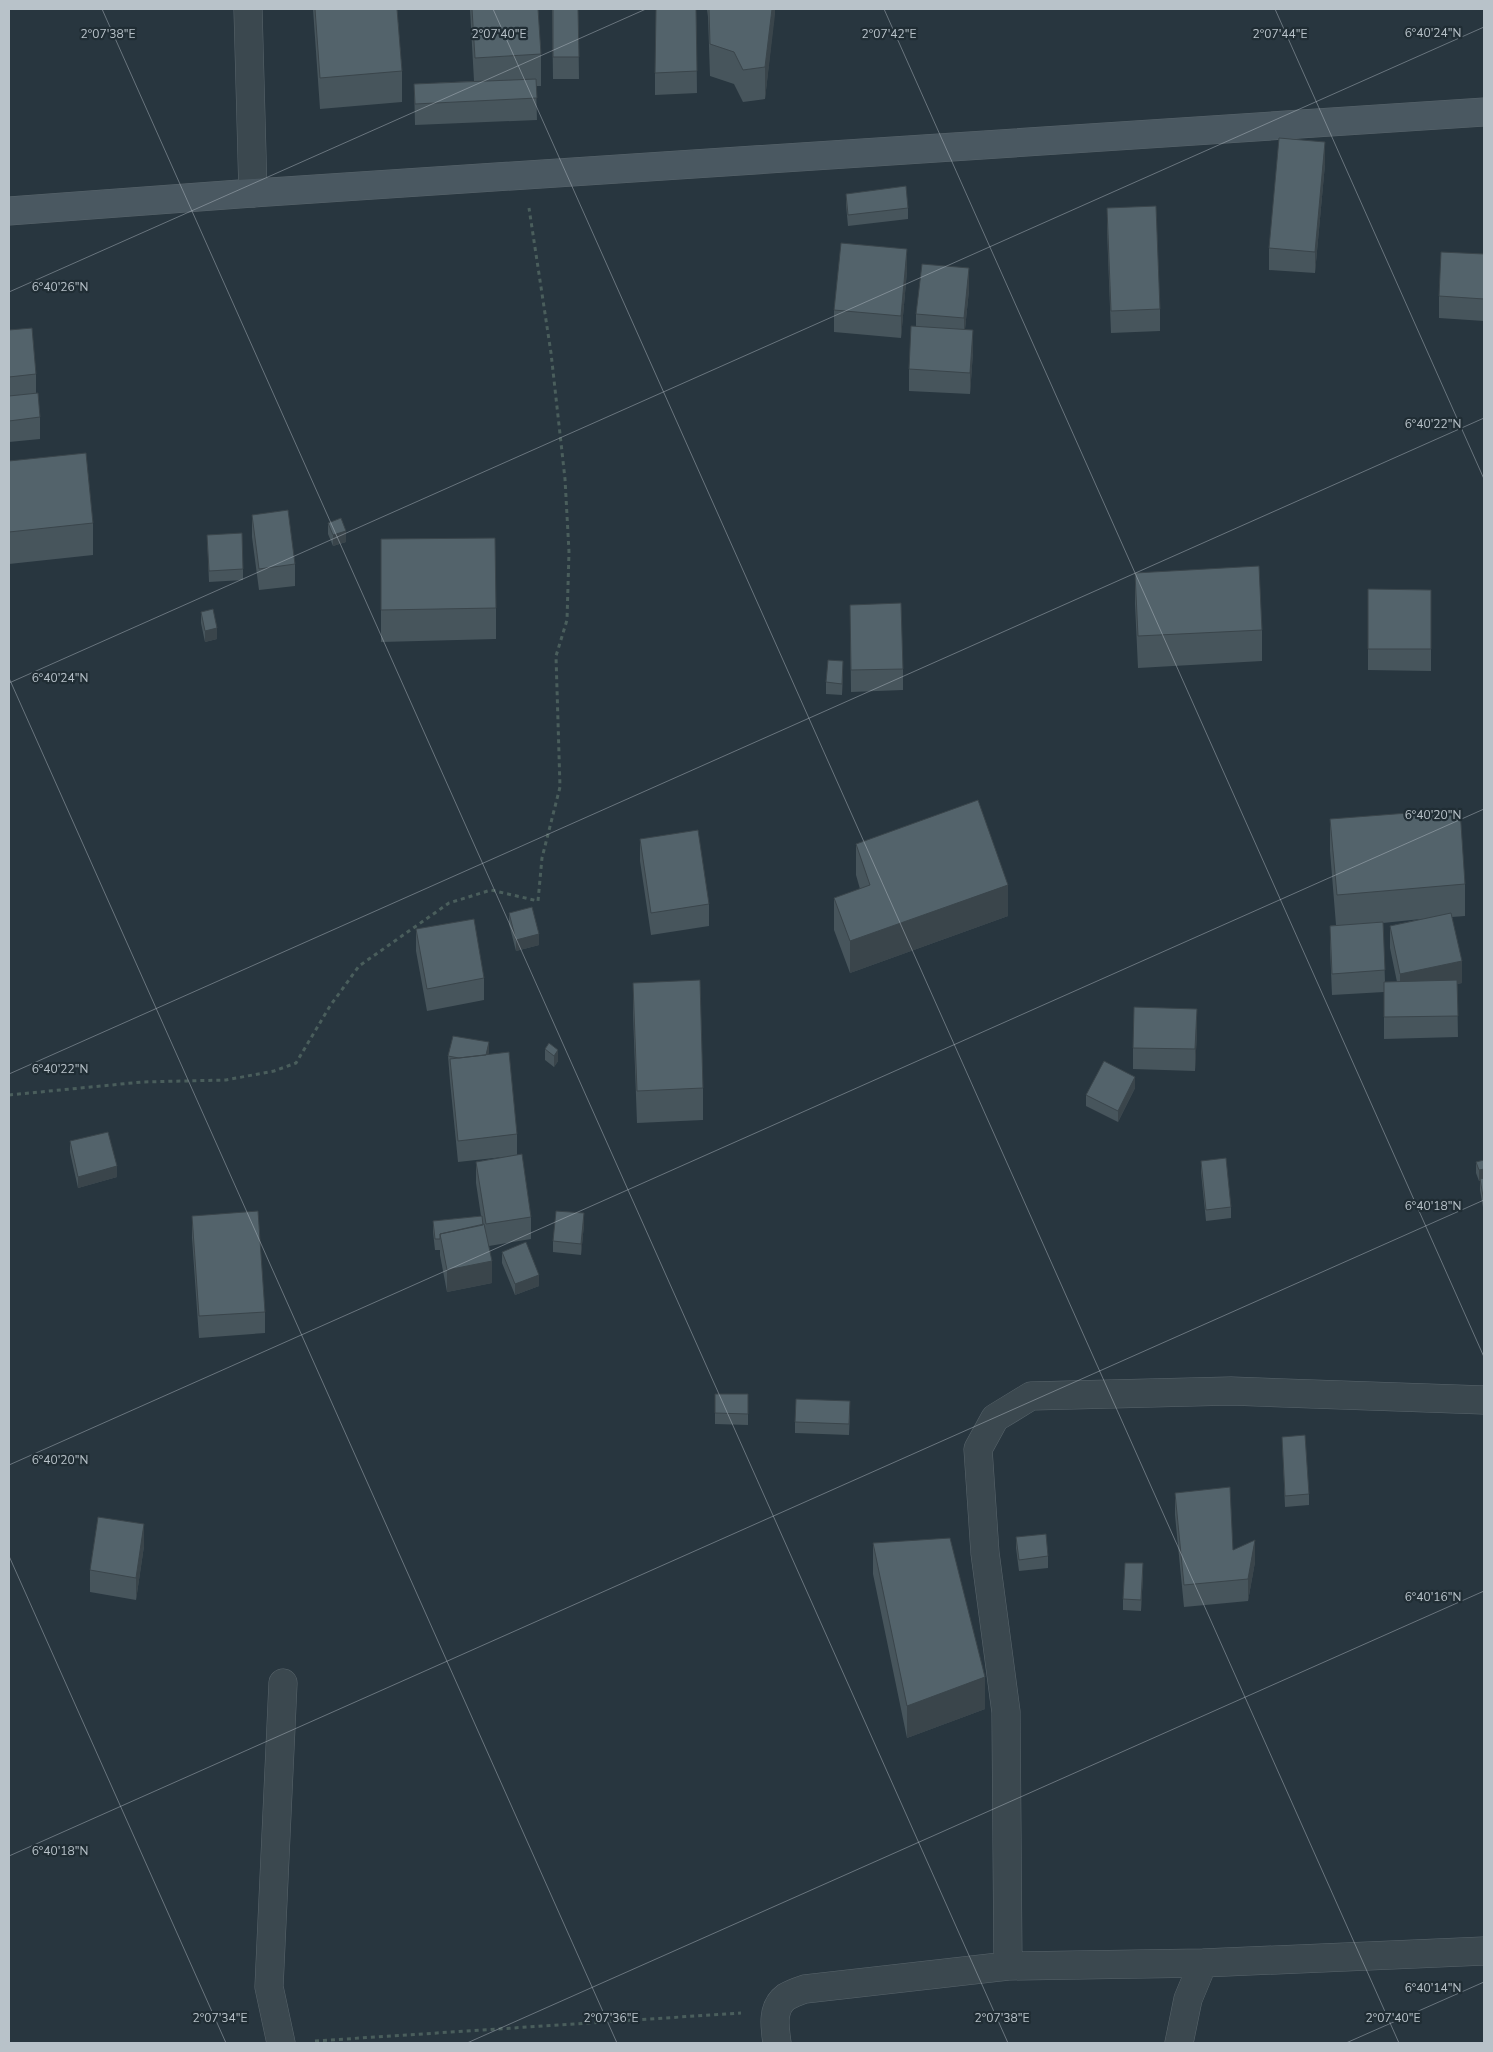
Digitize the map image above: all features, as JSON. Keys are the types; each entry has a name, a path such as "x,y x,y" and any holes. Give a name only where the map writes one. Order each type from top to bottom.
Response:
{"main road":[{"path":"9,212 253,193 1484,112"}],"street":[{"path":"248,9 253,193"},
{"path":"1008,1966 1006,1712 985,1553 978,1449 994,1418 1031,1396 1232,1391 1484,1400"},
{"path":"282,2043 269,1987 283,1684"},
{"path":"777,2043 774,2025 776,2011 785,1998 805,1989 1008,1966 1203,1963 1484,1950"},
{"path":"1179,2043 1188,1999 1203,1963"}],"path":[{"path":"9,1095 142,1082 226,1080 274,1072 296,1063 330,1006 358,966 450,903 492,890 538,901 542,858 560,787 556,656 568,620 569,552 565,479 551,353 524,175"},
{"path":"309,2042 776,2011"}],"building":[{"path":"315,9 397,9 402,71 320,78"},
{"path":"472,9 538,9 541,54 475,58"},
{"path":"553,9 578,9 579,57 553,57"},
{"path":"656,9 696,9 697,71 655,73"},
{"path":"709,9 772,9 765,67 743,70 734,52 710,44"},
{"path":"536,79 537,98 415,104 414,84"},
{"path":"1279,138 1325,142 1315,252 1269,248"},
{"path":"906,186 908,208 848,215 846,194"},
{"path":"1156,206 1160,309 1111,311 1107,208"},
{"path":"841,243 907,249 901,316 834,310"},
{"path":"1441,252 1484,254 1484,299 1439,296"},
{"path":"922,264 969,268 964,318 916,314"},
{"path":"911,326 973,330 970,373 909,369"},
{"path":"32,328 36,374 9,377 9,330"},
{"path":"38,393 40,417 9,421 9,396"},
{"path":"86,453 93,523 9,532 9,461"},
{"path":"288,510 295,564 259,569 252,515"},
{"path":"341,518 346,531 333,535 328,523"},
{"path":"242,533 243,569 209,571 207,535"},
{"path":"495,538 496,608 381,610 381,539"},
{"path":"1259,566 1262,630 1138,636 1135,573"},
{"path":"1368,589 1431,590 1431,649 1368,649"},
{"path":"901,603 903,669 851,670 850,605"},
{"path":"213,609 217,628 205,631 201,612"},
{"path":"828,660 843,661 842,684 826,682"},
{"path":"978,800 1008,885 850,941 834,898 870,885 856,844"},
{"path":"1460,809 1465,884 1337,895 1330,819"},
{"path":"698,830 709,904 651,913 640,839"},
{"path":"532,907 539,934 516,940 509,913"},
{"path":"1451,913 1462,961 1400,974 1390,926"},
{"path":"474,919 484,978 427,989 416,929"},
{"path":"1383,922 1385,970 1332,974 1330,926"},
{"path":"700,980 703,1088 637,1091 633,983"},
{"path":"1457,980 1458,1016 1384,1017 1384,982"},
{"path":"1134,1007 1197,1009 1195,1049 1133,1048"},
{"path":"453,1036 489,1042 486,1055 459,1058 448,1056"},
{"path":"549,1043 558,1050 554,1056 545,1049"},
{"path":"509,1052 517,1134 458,1141 450,1059"},
{"path":"1104,1061 1135,1077 1118,1111 1086,1095"},
{"path":"108,1132 117,1166 78,1177 70,1141"},
{"path":"522,1154 531,1217 486,1224 476,1162"},
{"path":"1226,1158 1231,1207 1206,1210 1201,1161"},
{"path":"1484,1160 1484,1169 1479,1170 1476,1162"},
{"path":"1484,1178 1484,1202 1480,1179"},
{"path":"258,1211 265,1312 199,1316 192,1216"},
{"path":"556,1211 584,1213 581,1244 553,1241"},
{"path":"482,1216 483,1225 440,1234 440,1239 435,1239 433,1221"},
{"path":"484,1224 492,1261 447,1270 440,1234"},
{"path":"526,1242 539,1275 515,1284 502,1252"},
{"path":"715,1394 748,1394 748,1414 715,1413"},
{"path":"796,1399 850,1401 849,1424 795,1422"},
{"path":"1305,1435 1309,1494 1285,1496 1282,1437"},
{"path":"1230,1487 1233,1550 1255,1540 1248,1579 1184,1585 1175,1493"},
{"path":"98,1517 144,1524 136,1578 90,1570"},
{"path":"1046,1534 1048,1556 1019,1560 1016,1537"},
{"path":"950,1538 985,1677 907,1706 873,1543"},
{"path":"1125,1563 1143,1563 1141,1600 1123,1599"}]}
